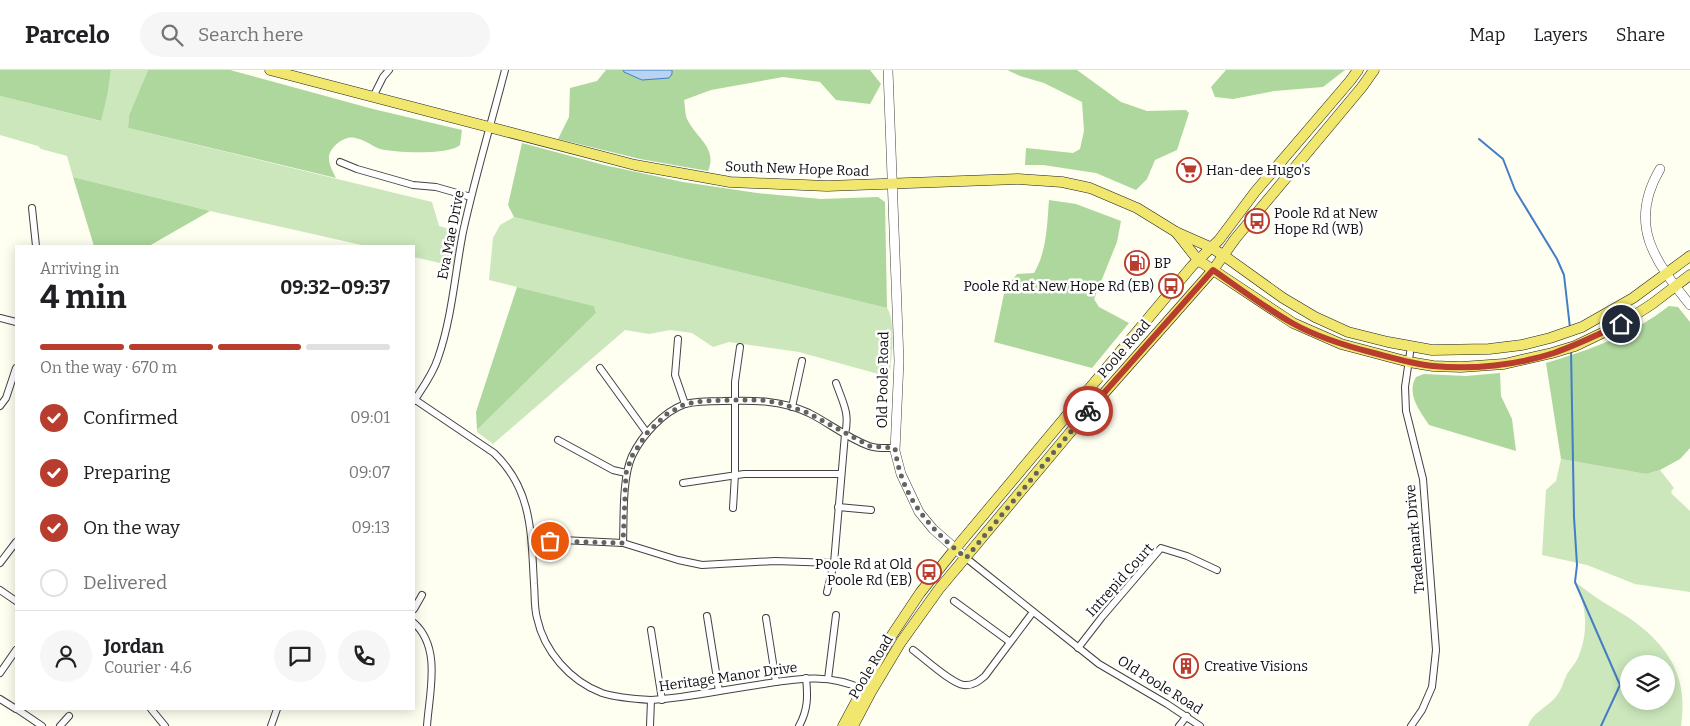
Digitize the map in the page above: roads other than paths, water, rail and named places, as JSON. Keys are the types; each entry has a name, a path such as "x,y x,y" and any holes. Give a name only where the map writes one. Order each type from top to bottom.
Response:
{"main road":[{"name":"South New Hope Road","path":"270,70 635,166 722,181 782,185 893,185 1018,179 1062,182 1090,188 1137,208 1176,232 1210,247 1282,298 1315,317 1348,332 1432,350 1489,349 1522,345 1550,338 1582,326 1634,298 1690,256"},
{"name":"Poole Road","path":"853,726 866,691 890,638 920,593 1198,260 1219,240 1256,192 1358,70"},
{"name":"Poole Road","path":"843,726 921,613 1083,417 1213,270 1234,239 1362,87 1374,70"},
{"path":"1350,81 1362,87"},
{"name":"South New Hope Road","path":"1176,232 1198,260 1293,323 1341,344 1409,362 1433,366 1461,367 1504,364 1552,354 1575,346 1621,324 1690,275"}],"street":[{"path":"373,97 383,77 389,70"},
{"name":"Eva Mae Drive","path":"415,399 431,375 438,359 471,197 505,70"},
{"name":"Old Poole Road","path":"888,70 899,362 895,448 901,474 919,512 933,529 955,549 1099,664 1187,716 1200,726"},
{"path":"340,162 392,180 413,185 436,187 471,197"},
{"path":"1660,169 1652,183 1645,210 1648,240 1666,274 1690,305"},
{"path":"32,208 36,245"},
{"path":"0,318 15,322"},
{"path":"678,339 675,375 685,404"},
{"name":"Trademark Drive","path":"1411,726 1422,710 1432,688 1436,650 1423,479 1406,411 1404,387 1412,346"},
{"path":"733,508 735,382 740,347"},
{"path":"792,407 802,361"},
{"path":"600,368 647,433"},
{"path":"0,406 6,398 15,371"},
{"path":"827,592 834,563 848,415 836,383"},
{"path":"623,543 626,473 632,456 647,433 667,414 685,404 735,400 762,400 780,403 808,413 870,446 895,448"},
{"name":"Heritage Manor Drive","path":"415,401 494,453 503,462 516,481 523,494 528,512 537,618 548,646 559,662 575,678 602,693 627,699 662,700 806,678 828,679 848,683 866,691"},
{"path":"558,440 613,470 626,473"},
{"path":"682,482 735,474 841,474"},
{"path":"838,507 871,510"},
{"path":"532,542 562,540 623,543 678,560 702,565 775,561 834,563"},
{"path":"0,563 15,543"},
{"name":"Intrepid Court","path":"1078,648 1161,548 1187,556 1217,570"},
{"path":"0,590 15,600"},
{"path":"415,607 422,595"},
{"path":"954,601 1010,642"},
{"path":"913,650 954,681 965,686 976,683 985,676 1033,612"},
{"path":"828,679 836,615"},
{"path":"707,616 719,691"},
{"path":"766,618 776,682"},
{"path":"415,624 421,630 428,643 430,657 432,695 427,726"},
{"path":"651,630 662,700"},
{"path":"0,673 15,651"},
{"path":"799,726 808,704 806,678"},
{"path":"0,699 15,708"},
{"path":"650,726 651,700"},
{"path":"18,710 42,726"},
{"path":"152,710 165,726"},
{"path":"271,726 277,710"},
{"path":"60,726 70,716"},
{"path":"1179,726 1187,716"}],"water":[{"path":"623,70 672,70 672,74 669,78 642,80"}],"waterway":[{"path":"1479,139 1503,159 1515,190 1557,259 1564,275 1570,328"},
{"path":"1571,350 1574,517 1577,565 1575,582 1620,685 1601,726"}],"place":[{"name":"Han-dee Hugo's","path":"1189,170"},
{"name":"Poole Rd at New Hope Rd (WB)","path":"1257,221"},
{"name":"BP","path":"1137,263"},
{"name":"Poole Rd at New Hope Rd (EB)","path":"1171,286"},
{"name":"Poole Rd at Old Poole Rd (EB)","path":"929,572"},
{"name":"Creative Visions","path":"1186,666"}]}
